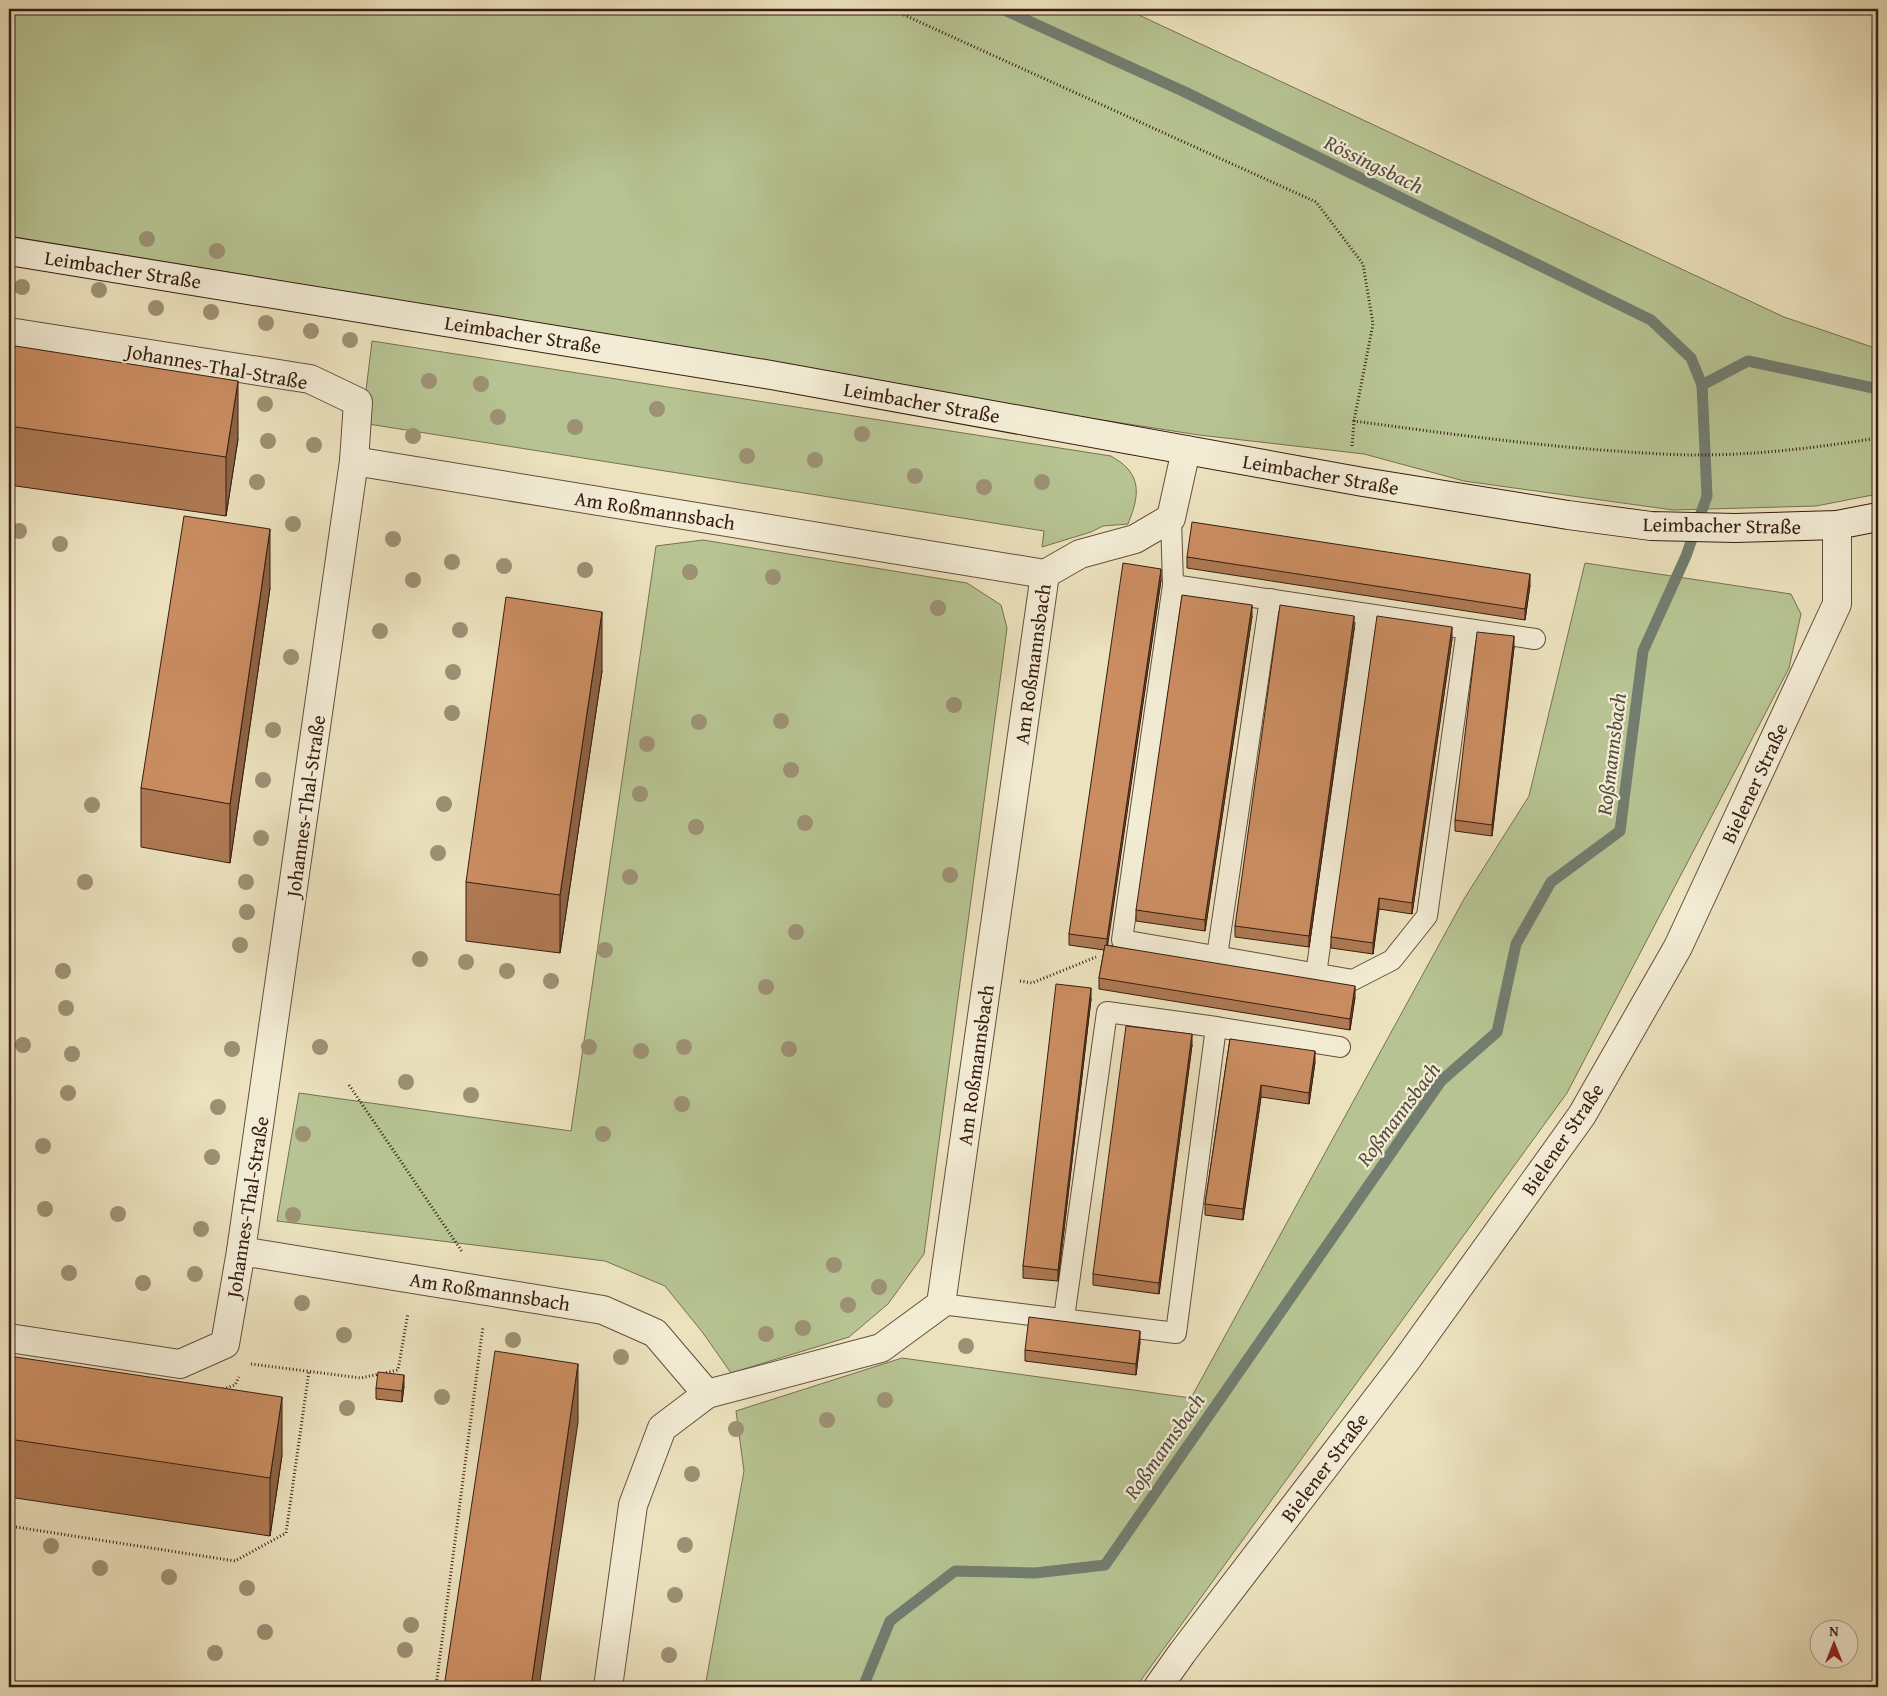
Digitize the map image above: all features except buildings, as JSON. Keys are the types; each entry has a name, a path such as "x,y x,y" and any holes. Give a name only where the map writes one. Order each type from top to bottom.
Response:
{"street":[{"name":"Leimbacher Straße","path":"9,251 771,374 1348,479 1568,515 1651,526 1734,528 1837,525 1878,517"},
{"name":"Johannes-Thal-Straße","path":"9,332 310,379 358,402 354,462 241,1251 225,1344 180,1364 9,1338"},
{"path":"1171,518 1186,450"},
{"name":"Am Roßmannsbach","path":"354,462 1046,574 1080,554 1134,539 1171,518"},
{"name":"Bielener Straße","path":"1158,1687 1182,1652 1405,1362 1582,1115 1678,947 1837,604 1837,525"},
{"name":"Am Roßmannsbach","path":"941,1304 1046,574"},
{"name":"Am Roßmannsbach","path":"241,1251 603,1310 655,1333 707,1394"},
{"path":"608,1687 633,1505 662,1428 707,1394 882,1348 941,1304"}],"lane":[{"path":"1171,518 1173,585 1122,940 1353,980 1392,960 1427,916 1466,630"},
{"path":"1173,585 1534,639"},
{"path":"1217,956 1270,599"},
{"path":"1316,974 1367,614"},
{"path":"1064,1318 1107,1012 1340,1047"},
{"path":"941,1304 1176,1333 1216,1027"}],"path":[{"path":"891,9 1316,202 1363,264 1373,324 1354,421 1348,479"},
{"path":"1354,421 1488,439 1664,454 1746,454 1878,438"},
{"path":"987,977 1032,983 1106,952 1122,940"},
{"path":"349,1085 488,1290 436,1687"},
{"path":"247,1363 361,1378 398,1370 413,1278"},
{"path":"9,1526 235,1561 286,1533 309,1371"}],"green space":[{"path":"9,9 1126,9 1784,317 1878,349 1878,494 1816,506 1673,510 1464,481 1364,454 1199,435 1038,410 632,339 9,236"},
{"path":"372,341 1111,456 1124,465 1132,475 1136,488 1135,503 1128,524 1103,526 1091,532 1042,547 1044,531 362,423"},
{"path":"703,540 967,583 1001,605 1007,628 924,1254 888,1304 849,1337 731,1373 703,1333 665,1286 605,1261 277,1221 299,1093 571,1131 656,546"},
{"path":"1585,563 1791,594 1801,614 1789,668 1567,1093 1136,1687 705,1687 744,1471 736,1411 902,1358 1191,1398 1464,899 1529,796"}],"waterway":[{"name":"Rössingsbach","path":"1002,9 1185,92 1651,320 1691,358 1702,385"},
{"name":"Roßmannsbach","path":"863,1687 890,1621 955,1571 1035,1573 1105,1565 1441,1081 1497,1032 1516,944 1551,882 1620,831 1643,651 1686,556 1707,496 1702,385 1748,361 1878,389"}]}
